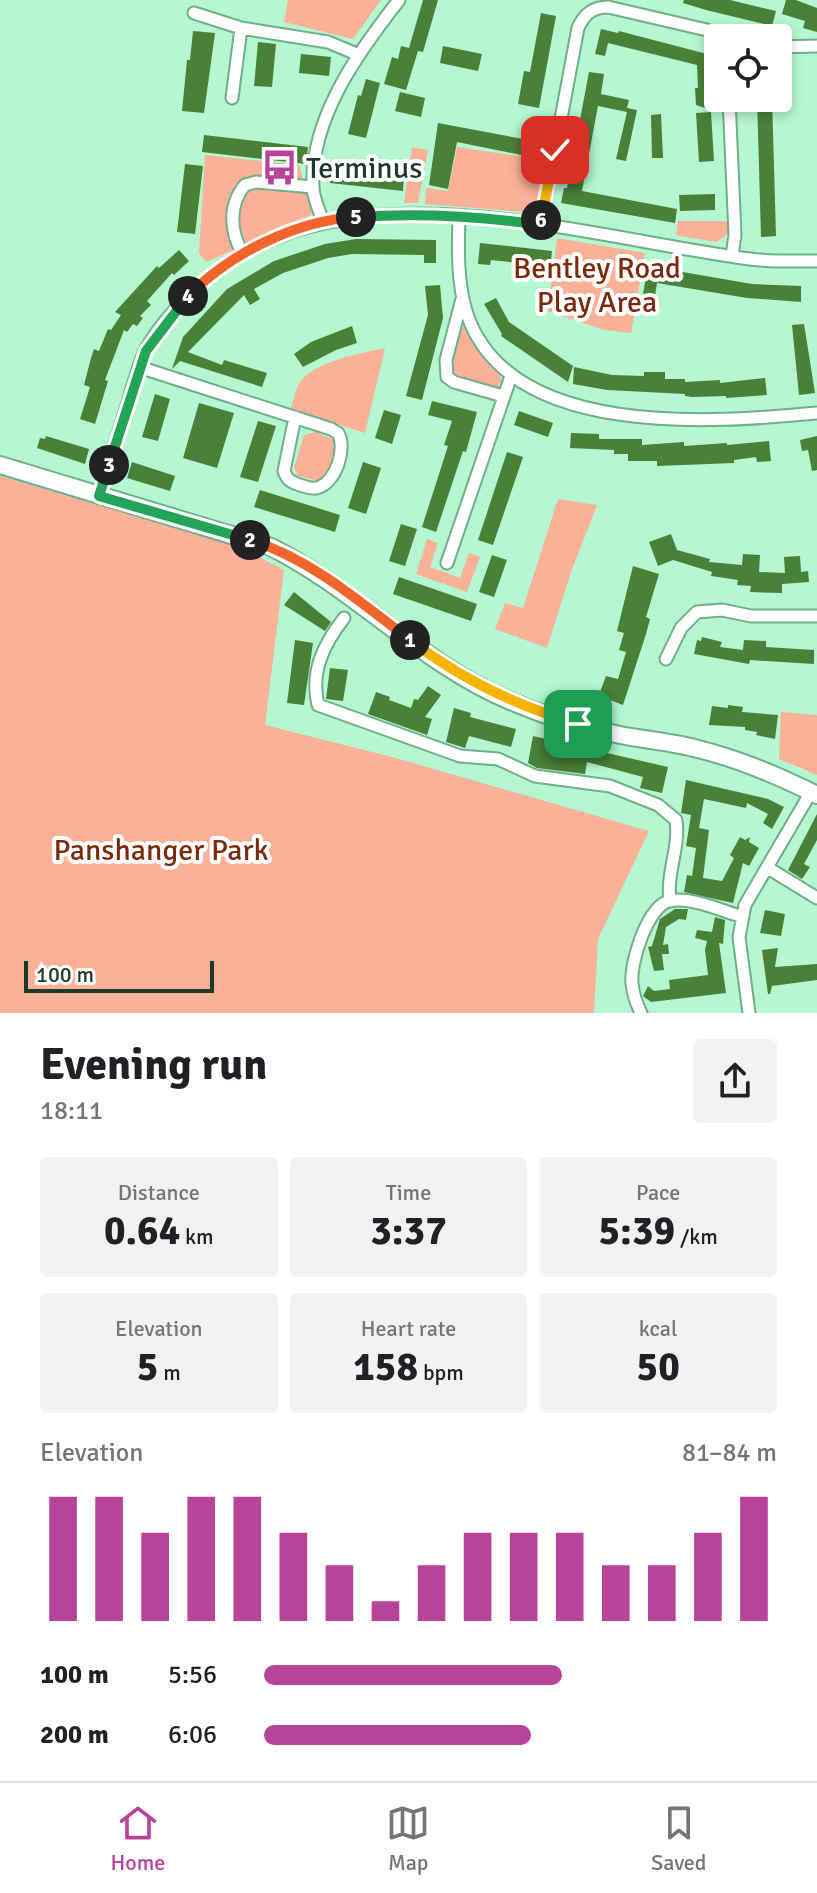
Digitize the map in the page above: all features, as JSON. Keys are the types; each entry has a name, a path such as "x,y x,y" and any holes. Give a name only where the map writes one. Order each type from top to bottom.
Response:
{"main road":[{"path":"0,465 271,547 339,586 435,660 509,701 618,734 723,756 814,793"}],"street":[{"path":"323,222 313,187 322,132 359,55 399,0"},
{"path":"541,225 578,28 585,15 600,7 608,7 704,29"},
{"path":"194,13 241,28 328,42 359,55"},
{"path":"232,98 241,28"},
{"path":"792,47 817,46"},
{"path":"730,112 735,235 732,256"},
{"path":"243,254 233,232 233,213 235,200 245,185 256,182 313,187"},
{"path":"99,496 139,367 154,337 183,301 213,273 243,254 323,222 394,215 459,217 541,225 766,261 817,261"},
{"path":"459,217 462,295 468,316 482,343 511,376 561,401 632,415 710,419 817,413"},
{"path":"462,295 446,360 447,377 454,382 503,396"},
{"path":"139,367 295,417 331,429 341,438 341,453 331,479 320,487 313,489 286,477 283,465 295,417"},
{"path":"447,563 511,376"},
{"path":"666,659 681,628 697,612 722,610 751,616 817,616"},
{"path":"344,618 323,649 315,694 318,705 460,756 498,759 535,776 610,786 658,805 676,820 678,845 668,883 670,901"},
{"path":"749,1013 739,937 745,905 814,793"},
{"path":"768,868 817,898"},
{"path":"641,1013 634,999 631,980 634,961 655,911 670,901 698,904 743,917"}],"green space":[{"path":"288,0 381,0 353,39 284,22"},
{"path":"412,147 428,150 418,203 404,203"},
{"path":"457,147 545,160 537,202 533,208 524,212 425,204 426,188 448,191"},
{"path":"205,155 299,165 312,213 307,219 206,262 199,253"},
{"path":"678,221 728,221 728,234 717,242 679,236 676,234"},
{"name":"Bentley Road Play Area","path":"557,238 645,253 631,333 604,330 548,311"},
{"path":"465,327 500,373 501,381 496,390 455,377 451,367 461,328"},
{"path":"385,348 365,433 291,409 299,384 314,370 325,364"},
{"path":"315,432 333,439 336,444 327,476 319,481 298,476 294,468 304,435"},
{"name":"Panshanger Park","path":"0,476 230,542 284,570 265,725 392,757 649,831 598,939 594,1013 0,1013"},
{"path":"558,499 597,505 571,572 547,648 495,629 505,603 523,608"},
{"path":"427,539 438,543 430,567 460,578 469,553 480,557 467,592 416,574"},
{"path":"781,712 817,715 817,775 779,759"}],"building":[{"path":"423,0 438,0 423,52 418,51 406,90 384,84 392,57 398,59 401,46 409,48"},
{"path":"684,0 730,0 776,11 773,24 764,24 683,3"},
{"path":"786,0 796,0 817,8 817,32 803,28 805,21 782,14"},
{"path":"541,13 556,16 539,108 518,104 524,71 530,72"},
{"path":"601,29 704,53 704,108 696,105 697,65 608,43 605,56 595,54"},
{"path":"193,31 215,33 204,113 182,111"},
{"path":"258,42 276,44 272,87 254,86"},
{"path":"443,46 482,54 478,71 440,63"},
{"path":"301,54 331,57 329,76 299,73"},
{"path":"589,72 604,74 601,94 629,100 627,108 637,110 626,161 616,159 627,112 598,106 582,191 677,209 675,223 561,203 564,188 567,188"},
{"path":"366,79 380,83 366,138 348,134 358,95 361,96"},
{"path":"400,92 425,98 421,117 395,111"},
{"path":"711,112 714,161 699,162 696,113"},
{"path":"757,112 772,112 776,236 761,237"},
{"path":"661,114 663,158 652,158 651,115"},
{"path":"438,123 534,141 531,157 457,142 448,189 429,185"},
{"path":"204,135 308,147 306,164 202,152"},
{"path":"185,164 203,166 195,234 177,232"},
{"path":"332,168 404,175 403,191 330,183"},
{"path":"715,194 715,210 680,211 679,195"},
{"path":"356,239 436,240 436,263 424,263 424,255 352,254 328,258 283,273 254,289 260,299 250,305 244,295 188,352 222,365 224,360 267,373 262,387 180,361 172,369 183,337 227,289 274,261 325,244"},
{"path":"480,243 552,251 550,270 538,268 539,265 491,260 490,265 478,264"},
{"path":"179,250 189,261 174,275 172,273 147,301 151,305 140,316 143,318 137,326 133,324 127,332 124,330 105,380 108,381 95,424 80,419 90,387 84,385 91,358 94,349 99,351 108,329 111,330 121,315 115,312 157,266 159,268"},
{"path":"648,266 752,284 801,286 801,302 747,298 657,283 655,296 643,294"},
{"path":"440,285 443,318 422,400 406,396 428,315 425,286"},
{"path":"496,298 509,322 573,366 568,382 501,336 484,304"},
{"path":"804,324 815,393 799,395 792,325"},
{"path":"352,326 357,343 303,367 294,354 311,342"},
{"path":"574,367 612,375 644,376 644,372 665,372 665,379 685,379 685,382 720,380 720,383 765,378 767,395 692,397 685,394 607,390 573,384"},
{"path":"155,394 170,399 158,441 142,437"},
{"path":"432,401 477,412 466,452 463,451 436,532 422,527 448,446 444,445 452,421 428,415"},
{"path":"199,403 234,413 217,468 183,458"},
{"path":"384,410 401,415 392,444 375,438"},
{"path":"519,411 553,423 548,437 514,425"},
{"path":"258,421 276,426 258,482 240,477"},
{"path":"571,433 599,434 599,439 642,439 642,445 684,442 684,446 727,445 769,441 771,461 757,462 756,457 734,460 734,463 657,466 657,461 628,461 628,454 614,454 614,450 570,448"},
{"path":"46,436 89,449 85,464 37,448 40,438 45,439"},
{"path":"817,436 817,470 812,471 808,450 802,451 800,440"},
{"path":"507,452 523,457 493,545 478,540"},
{"path":"132,462 175,476 170,491 127,478"},
{"path":"363,462 381,468 366,514 348,508"},
{"path":"260,490 340,515 335,532 254,507"},
{"path":"401,524 417,529 405,566 389,561"},
{"path":"671,534 677,550 710,559 709,562 742,565 743,554 760,555 759,572 785,573 784,557 800,556 801,572 808,571 809,582 782,584 782,593 750,592 751,586 737,585 738,580 711,576 712,572 673,560 658,566 649,542"},
{"path":"492,555 507,560 494,597 479,592"},
{"path":"633,566 659,574 646,617 650,619 646,634 623,705 610,700 608,704 597,700 606,676 618,679 626,652 619,650 624,633 617,631"},
{"path":"399,577 477,604 471,621 393,594"},
{"path":"294,592 331,622 325,631 284,605"},
{"path":"702,637 722,642 720,647 743,650 744,640 766,641 766,647 814,650 814,664 750,660 749,664 694,654 697,640 701,641"},
{"path":"295,640 313,643 304,705 287,703"},
{"path":"330,668 348,670 343,701 326,699"},
{"path":"428,686 441,695 425,717 432,719 427,735 368,714 376,692 411,708 414,699 418,700"},
{"path":"728,705 743,707 742,712 778,715 775,739 756,735 757,732 745,730 745,727 709,725 712,706 728,708"},
{"path":"454,708 471,713 470,717 516,729 511,747 469,736 465,748 446,742"},
{"path":"533,736 668,767 662,793 640,788 643,777 587,762 585,774 537,768 528,763"},
{"path":"686,780 768,799 784,807 772,829 763,823 768,814 747,803 746,808 704,799 699,828 709,830 703,878 722,881 734,858 730,855 740,837 745,840 750,837 749,842 759,848 749,866 743,863 733,903 684,892 687,875 692,876 696,848 686,846 691,815 681,813"},
{"path":"817,814 817,840 804,864 810,867 802,879 788,870"},
{"path":"675,909 688,909 686,920 679,919 666,927 663,945 668,944 669,954 662,954 664,970 654,971 648,947 652,946 660,919"},
{"path":"765,910 785,914 781,936 760,933"},
{"path":"715,917 725,920 723,944 719,943 726,993 651,1002 643,996 648,986 654,991 670,989 669,980 708,975 707,941 695,938 697,930 712,932"},
{"path":"778,948 775,967 817,964 817,980 772,986 768,994 762,950"}],"place":[{"name":"Terminus","path":"280,168"}],"route":[{"path":"555,150 541,225 498,219 418,215 346,218 303,228 261,244 213,273 169,317 146,351 99,496 271,547 339,586 435,660 476,684 509,701 578,724"}]}
